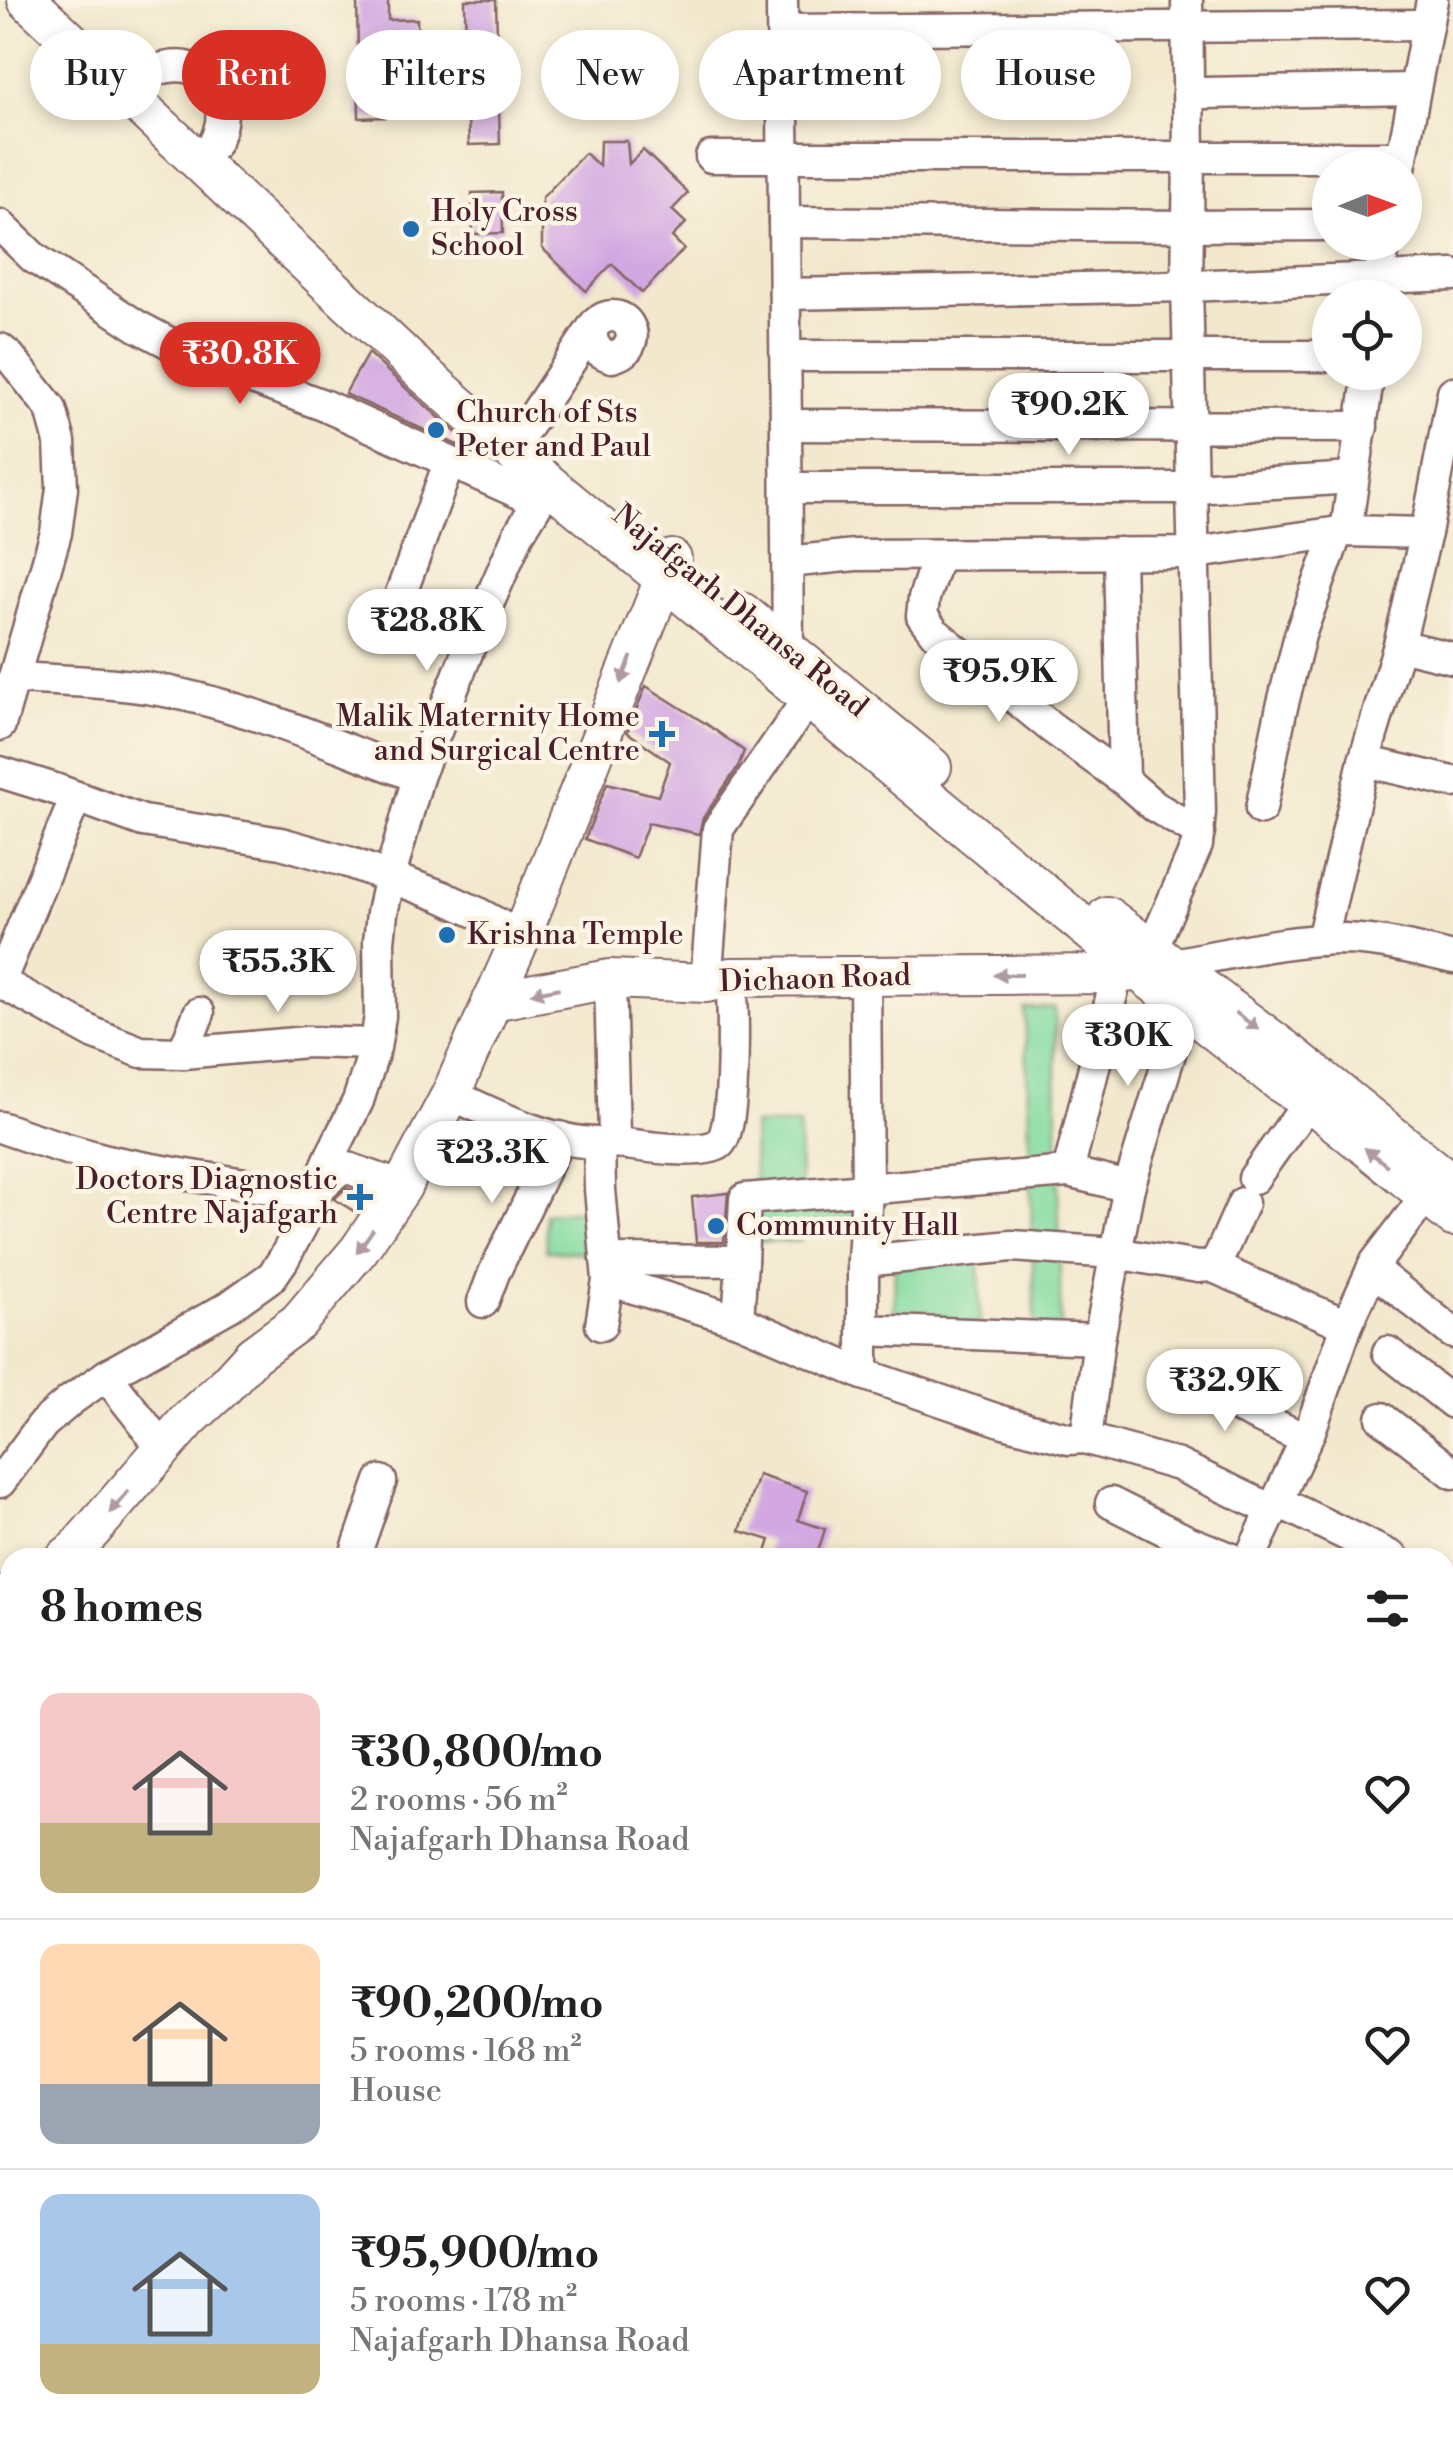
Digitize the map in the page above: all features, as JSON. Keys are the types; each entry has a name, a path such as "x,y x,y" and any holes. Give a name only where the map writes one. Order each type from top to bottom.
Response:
{"main road":[{"name":"Najafgarh Dhansa Road","path":"40,2 141,75 667,569 788,648 1082,898 1146,965 1444,1199"},
{"path":"40,2 543,493 667,569 808,699 988,849 1146,965 1184,1008 1444,1199"},
{"path":"79,1548 189,1419 253,1356 298,1322 359,1250 402,1187 451,1094 521,937 667,569"},
{"name":"Dichaon Road","path":"492,1001 610,979 719,980 1146,965"}],"street":[{"path":"1068,1172 1200,833 1187,286 1186,13"},
{"path":"788,648 782,15 1429,13 1403,150"},
{"path":"1203,93 1414,89"},
{"path":"711,157 1312,159"},
{"path":"784,222 1312,225"},
{"path":"0,225 34,258 137,326 177,347 450,462 543,493 518,535 418,777 390,876 379,942 380,1016 376,1044 358,1101 292,1242 272,1276 230,1306 106,1375 71,1400 43,1424 0,1482"},
{"path":"1422,280 1453,275"},
{"path":"785,294 1312,287"},
{"path":"524,431 592,331"},
{"path":"0,349 51,409 60,442 62,488 56,532 0,725"},
{"path":"786,356 1312,356"},
{"path":"1261,810 1300,636 1341,532 1367,390"},
{"path":"1322,940 1364,760 1446,463 1453,392"},
{"path":"786,425 1362,427"},
{"path":"400,596 450,462"},
{"path":"787,488 1193,488 1353,478"},
{"path":"788,562 855,555 1196,553 1341,532 1426,533"},
{"path":"938,554 922,616 934,632 1154,806 1200,833"},
{"path":"1120,554 1124,780"},
{"path":"1399,644 1453,658"},
{"path":"14,678 120,684 188,696 271,721 418,777"},
{"path":"451,1094 560,1137 676,1149 710,1147 725,1138 731,1104 733,1026 719,980 718,829 808,699"},
{"path":"1364,760 1453,782"},
{"path":"0,772 143,821 281,843 390,876 478,912 521,937"},
{"path":"76,797 0,982 95,1034 141,1052 183,1054 307,1042 376,1044"},
{"name":"Dichaon Road","path":"1146,965 1322,940 1384,942 1453,958"},
{"path":"863,1374 867,1190 865,976"},
{"path":"605,1142 614,1136 610,979"},
{"path":"1084,1438 1099,1338 1130,1187 1184,1008"},
{"path":"183,1054 199,1013"},
{"path":"1211,1266 1219,1257 1296,1093"},
{"path":"0,1127 156,1170 296,1192 319,1188 336,1172 348,1168 402,1187"},
{"path":"483,1302 560,1137"},
{"path":"601,1325 607,1270 600,1190 605,1142"},
{"path":"738,1320 745,1198 1068,1172 1130,1187"},
{"path":"1255,1548 1306,1439 1346,1325 1372,1270 1444,1199"},
{"path":"863,1262 1012,1246 1115,1253 1211,1266 1346,1325"},
{"path":"607,1270 742,1262"},
{"path":"607,1270 863,1374 1004,1422 1069,1439 1084,1438 1178,1465 1371,1548"},
{"path":"1372,1270 1453,1333"},
{"path":"863,1330 1099,1338"},
{"path":"1388,1352 1453,1403"},
{"path":"106,1375 162,1451"},
{"path":"1169,1375 1306,1439"},
{"path":"1382,1418 1453,1473"},
{"path":"358,1548 381,1481"},
{"path":"1111,1503 1205,1548"}],"green space":[{"path":"1055,1008 1061,1328 1035,1328 1025,1010"},
{"path":"753,1125 799,1125 800,1187 754,1188"},
{"path":"862,1196 864,1222 800,1225 801,1241 749,1242 752,1206"},
{"path":"596,1208 599,1253 546,1251 545,1214"},
{"path":"979,1252 980,1325 894,1322 895,1258"}],"building":[{"path":"357,0 388,0 388,20 417,19 417,30 358,30"},
{"path":"465,0 496,0 497,30 466,30"},
{"path":"468,120 499,120 500,144 469,145"},
{"path":"600,141 627,141 629,164 643,150 688,193 672,210 686,223 672,237 684,249 642,293 612,264 586,291 542,248 542,198 585,153 599,166"},
{"path":"502,192 503,233 473,234 472,193"},
{"name":"Church of Sts Peter and Paul","path":"368,353 409,391 484,457 345,394"},
{"path":"646,686 744,751 738,767 703,818 699,834 648,823 635,858 585,839 607,783 658,796 670,762 627,732"},
{"path":"346,1188 369,1195 357,1213 334,1199"},
{"path":"728,1193 724,1242 696,1242 692,1197"},
{"path":"758,1475 807,1491 798,1520 825,1529 819,1548 767,1548 770,1540 740,1531"}],"place":[{"name":"Holy Cross School","path":"411,229"},
{"name":"Church of Sts Peter and Paul","path":"436,430"},
{"name":"Malik Maternity Home and Surgical Centre","path":"662,734"},
{"name":"Krishna Temple","path":"447,935"},
{"name":"Doctors Diagnostic Centre Najafgarh","path":"360,1197"},
{"name":"Community Hall","path":"716,1226"}]}
